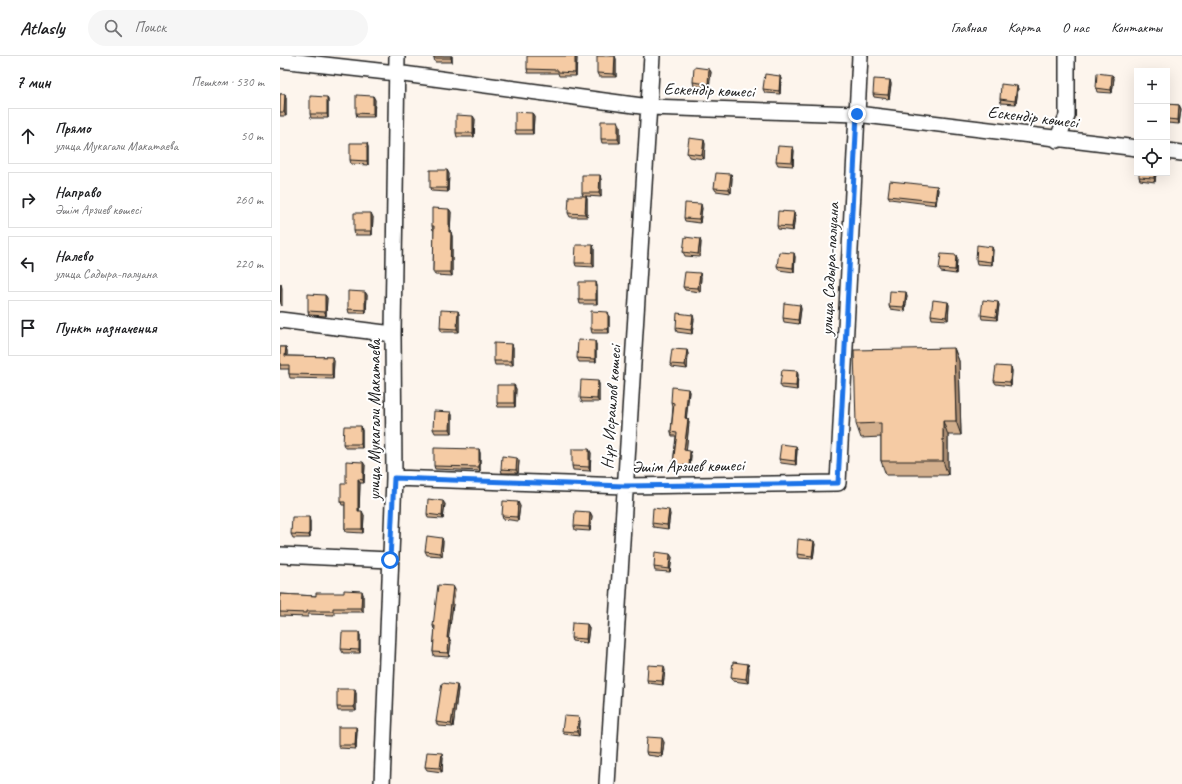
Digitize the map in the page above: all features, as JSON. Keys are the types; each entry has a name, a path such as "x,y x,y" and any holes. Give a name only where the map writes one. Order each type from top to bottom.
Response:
{"street":[{"name":"улица Мукагали Макатаева","path":"382,784 394,478 393,334 397,56"},
{"name":"Нұр Исраилов көшесі","path":"607,784 652,56"},
{"name":"улица Садыра-палуана","path":"838,483 860,56"},
{"path":"1057,140 1067,116 1067,56"},
{"name":"Ескендір көшесі","path":"280,60 396,73 649,108 857,114 1057,140 1134,148"},
{"path":"1170,152 1182,153"},
{"path":"280,320 393,334"},
{"name":"Әшім Арзиев көшесі","path":"394,478 625,486 838,483"},
{"path":"280,555 390,560"}],"building":[{"path":"434,56 451,56 451,58 434,58"},
{"path":"527,56 575,56 575,73 558,72 558,70 527,69"},
{"path":"597,56 615,56 614,74 597,73"},
{"path":"694,67 709,69 708,84 693,82"},
{"path":"1097,73 1112,75 1111,90 1096,88"},
{"path":"765,74 780,76 779,91 763,89"},
{"path":"874,79 890,80 888,95 873,94"},
{"path":"1001,84 1017,86 1015,101 1000,99"},
{"path":"280,94 285,94 284,112 280,112"},
{"path":"356,95 373,96 373,114 356,113"},
{"path":"310,96 327,97 327,114 310,114"},
{"path":"1170,104 1179,105 1178,120 1170,119"},
{"path":"515,112 532,113 532,130 515,130"},
{"path":"456,115 473,116 473,133 456,133"},
{"path":"601,121 618,121 618,139 601,139"},
{"path":"689,138 704,140 702,155 687,153"},
{"path":"350,143 367,143 367,161 350,160"},
{"path":"778,146 793,147 792,162 776,161"},
{"path":"430,170 447,170 447,188 430,188"},
{"path":"716,173 731,174 729,189 714,188"},
{"path":"582,175 600,175 599,193 582,193"},
{"path":"1154,176 1154,178 1139,177"},
{"path":"890,181 937,186 935,201 888,196"},
{"path":"569,196 586,196 585,214 568,213"},
{"path":"685,203 701,204 699,219 684,218"},
{"path":"432,208 449,209 449,232 451,232 450,272 433,272 434,226 432,226"},
{"path":"778,211 794,212 792,227 777,226"},
{"path":"354,213 371,213 371,231 354,231"},
{"path":"685,237 700,239 698,254 683,252"},
{"path":"576,245 593,245 592,263 575,263"},
{"path":"977,245 992,247 991,262 976,260"},
{"path":"779,252 794,253 793,268 777,266"},
{"path":"941,254 956,255 955,270 939,269"},
{"path":"685,272 700,273 698,288 683,287"},
{"path":"579,282 596,282 596,300 579,300"},
{"path":"348,291 365,292 365,310 348,309"},
{"path":"890,291 906,292 904,307 889,306"},
{"path":"308,294 325,295 325,312 308,311"},
{"path":"933,300 948,302 946,317 931,315"},
{"path":"983,300 998,302 996,317 981,315"},
{"path":"784,303 800,305 798,320 783,318"},
{"path":"441,310 458,311 457,329 440,328"},
{"path":"591,311 608,312 608,329 591,329"},
{"path":"677,313 693,315 691,330 676,328"},
{"path":"578,340 595,341 595,359 577,358"},
{"path":"494,343 512,344 511,361 494,361"},
{"path":"280,347 286,347 285,356 332,357 332,375 289,374 289,365 280,365"},
{"path":"954,348 956,421 943,421 943,461 881,461 881,423 856,424 854,350"},
{"path":"672,349 687,350 685,365 670,364"},
{"path":"996,366 1011,367 1010,382 994,381"},
{"path":"782,370 797,371 796,386 780,385"},
{"path":"581,380 598,381 597,399 580,398"},
{"path":"497,385 514,385 514,403 497,403"},
{"path":"672,387 688,389 685,418 688,419 684,450 690,451 689,466 673,464 677,433 671,432 674,403 671,402"},
{"path":"434,411 451,412 450,429 433,429"},
{"path":"344,426 361,426 361,444 343,444"},
{"path":"781,444 796,446 795,461 779,459"},
{"path":"434,448 479,449 479,467 434,466"},
{"path":"572,449 589,449 589,467 572,466"},
{"path":"502,456 517,458 516,470 501,469"},
{"path":"346,461 363,462 363,480 358,479 358,511 362,511 362,529 345,529 345,502 341,502 341,484 346,484"},
{"path":"428,499 443,501 442,516 427,514"},
{"path":"503,501 518,502 517,517 502,516"},
{"path":"653,508 669,510 667,525 652,523"},
{"path":"575,511 590,512 589,527 574,526"},
{"path":"292,517 309,517 309,535 291,534"},
{"path":"427,536 442,538 440,553 425,551"},
{"path":"798,539 814,541 812,556 797,554"},
{"path":"655,552 670,554 669,569 654,567"},
{"path":"438,585 453,586 447,638 449,638 448,653 433,652 435,626 433,626"},
{"path":"344,590 362,591 361,608 333,608 333,611 307,611 307,613 280,612 280,594 316,596 316,593 344,593"},
{"path":"572,623 587,624 586,639 571,638"},
{"path":"342,632 359,632 359,650 341,649"},
{"path":"733,662 748,664 746,679 731,677"},
{"path":"648,665 664,666 662,681 647,680"},
{"path":"442,683 457,685 451,724 436,722"},
{"path":"337,689 355,689 354,707 337,707"},
{"path":"564,716 579,717 577,732 562,731"},
{"path":"338,727 356,727 355,745 338,745"},
{"path":"647,737 662,738 661,753 646,752"},
{"path":"427,752 442,753 440,768 425,767"}],"route":[{"path":"390,560 394,478 625,486 838,483 857,114"}]}
